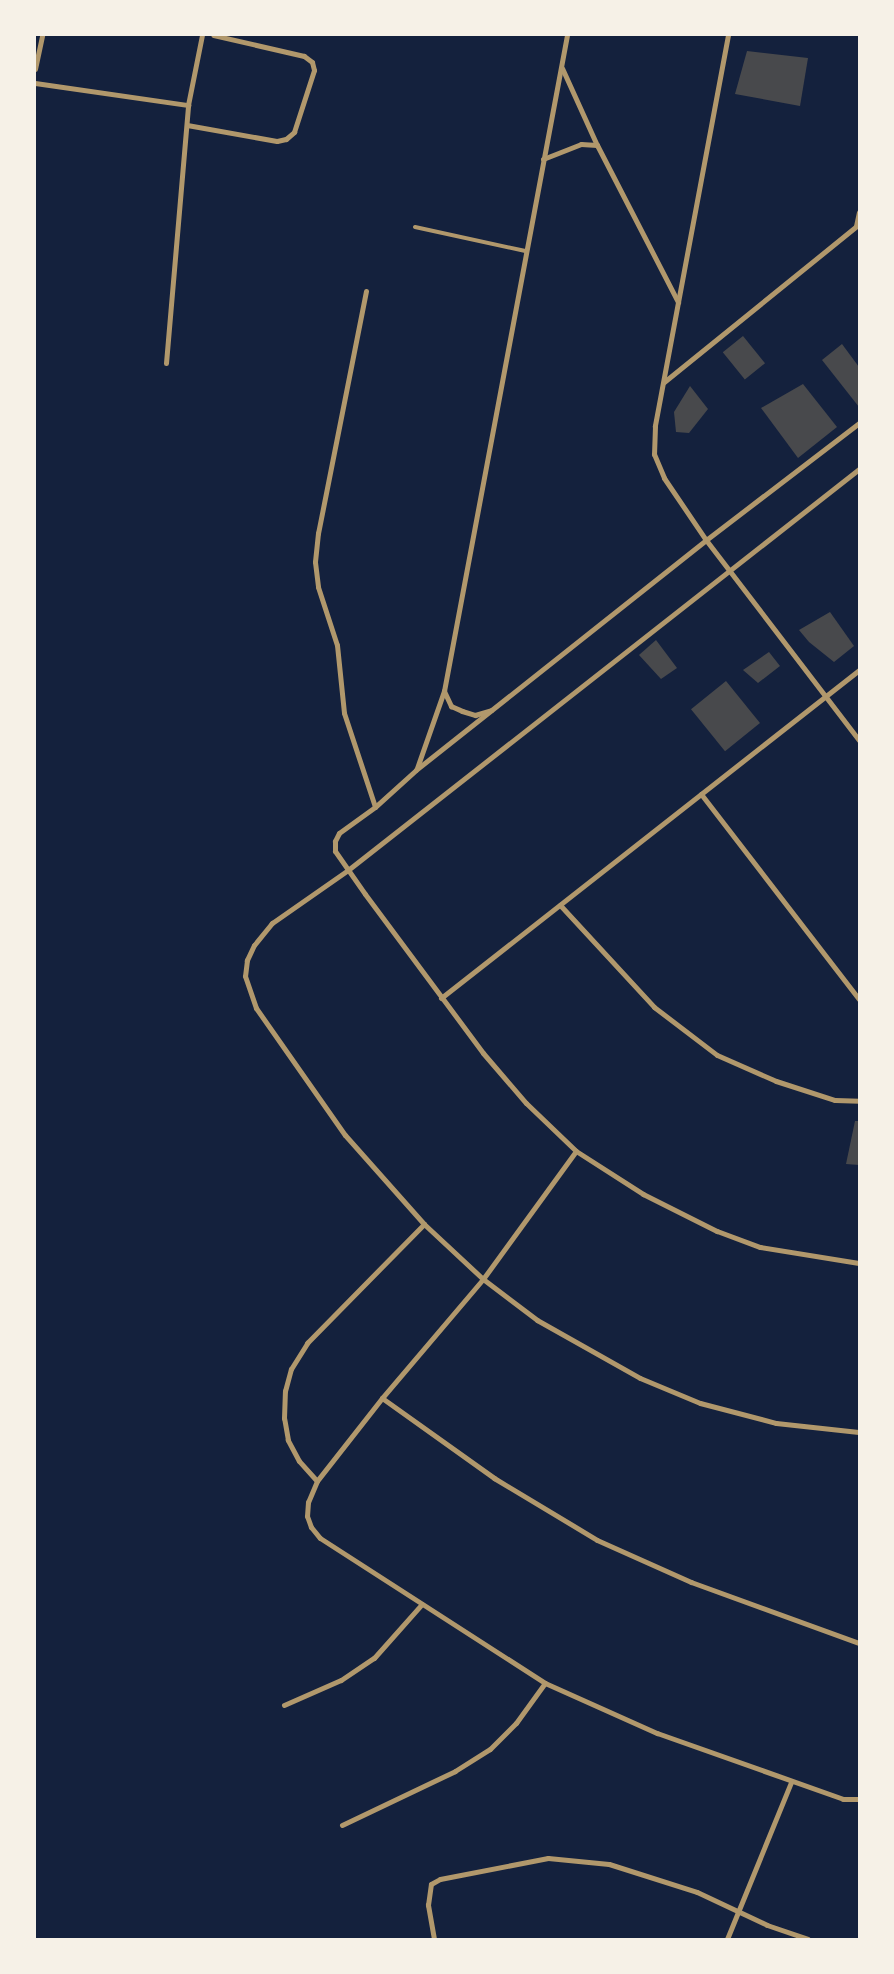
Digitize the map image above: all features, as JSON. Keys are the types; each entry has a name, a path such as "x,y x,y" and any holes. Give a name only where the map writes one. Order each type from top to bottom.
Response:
{"street":[{"path":"35,69 42,35"},
{"path":"166,364 188,105 202,35"},
{"path":"187,125 277,141 286,139 294,132 314,70 312,62 304,56 213,35"},
{"path":"416,770 444,690 567,35"},
{"path":"728,35 655,426 654,454 664,478 706,540 859,740"},
{"path":"562,67 597,145 678,303"},
{"path":"35,82 188,105"},
{"path":"543,160 581,144 597,145"},
{"path":"663,383 858,225 859,212"},
{"path":"366,291 318,533 315,562 318,587 337,645 344,713 375,807"},
{"path":"859,423 706,540 497,708 416,770 375,807 339,833 335,841 335,851 441,998 526,1103 576,1152 643,1194 716,1231 760,1247 859,1263"},
{"path":"859,469 348,870 272,923 246,960 247,989 256,1008 345,1135 424,1224 482,1279 537,1320 640,1378 692,1400 776,1423 859,1432"},
{"path":"441,998 859,670"},
{"path":"444,690 451,706 462,712 475,715 497,708"},
{"path":"701,794 859,999"},
{"path":"560,905 654,1007 717,1054 776,1081 835,1100 859,1101"},
{"path":"576,1152 482,1279 382,1398 317,1481 307,1516 320,1538 545,1683 611,1714 791,1782 843,1800 859,1799"},
{"path":"317,1481 299,1461 288,1440 284,1418 285,1391 291,1369 307,1343 424,1224"},
{"path":"382,1398 494,1478 597,1540 691,1582 859,1643"},
{"path":"284,1704 341,1680 374,1658 422,1604"},
{"path":"342,1825 455,1770 490,1749 516,1723 545,1683"},
{"path":"727,1939 791,1782"},
{"path":"434,1939 428,1905 431,1884 440,1879 548,1858 609,1864 697,1892 767,1925 808,1939"}],"lane":[{"path":"415,227 526,251"}],"building":[{"path":"747,51 808,58 800,106 735,94"},
{"path":"743,336 765,363 745,380 723,352"},
{"path":"842,344 859,367 859,407 822,360"},
{"path":"803,384 837,427 798,458 761,408"},
{"path":"690,386 708,409 689,433 676,432 674,412"},
{"path":"830,612 854,646 834,662 809,642 799,630"},
{"path":"656,640 677,668 661,679 639,655"},
{"path":"769,652 780,666 758,683 743,670"},
{"path":"726,681 760,723 725,751 691,709"},
{"path":"855,1121 859,1121 859,1165 846,1164"}]}
